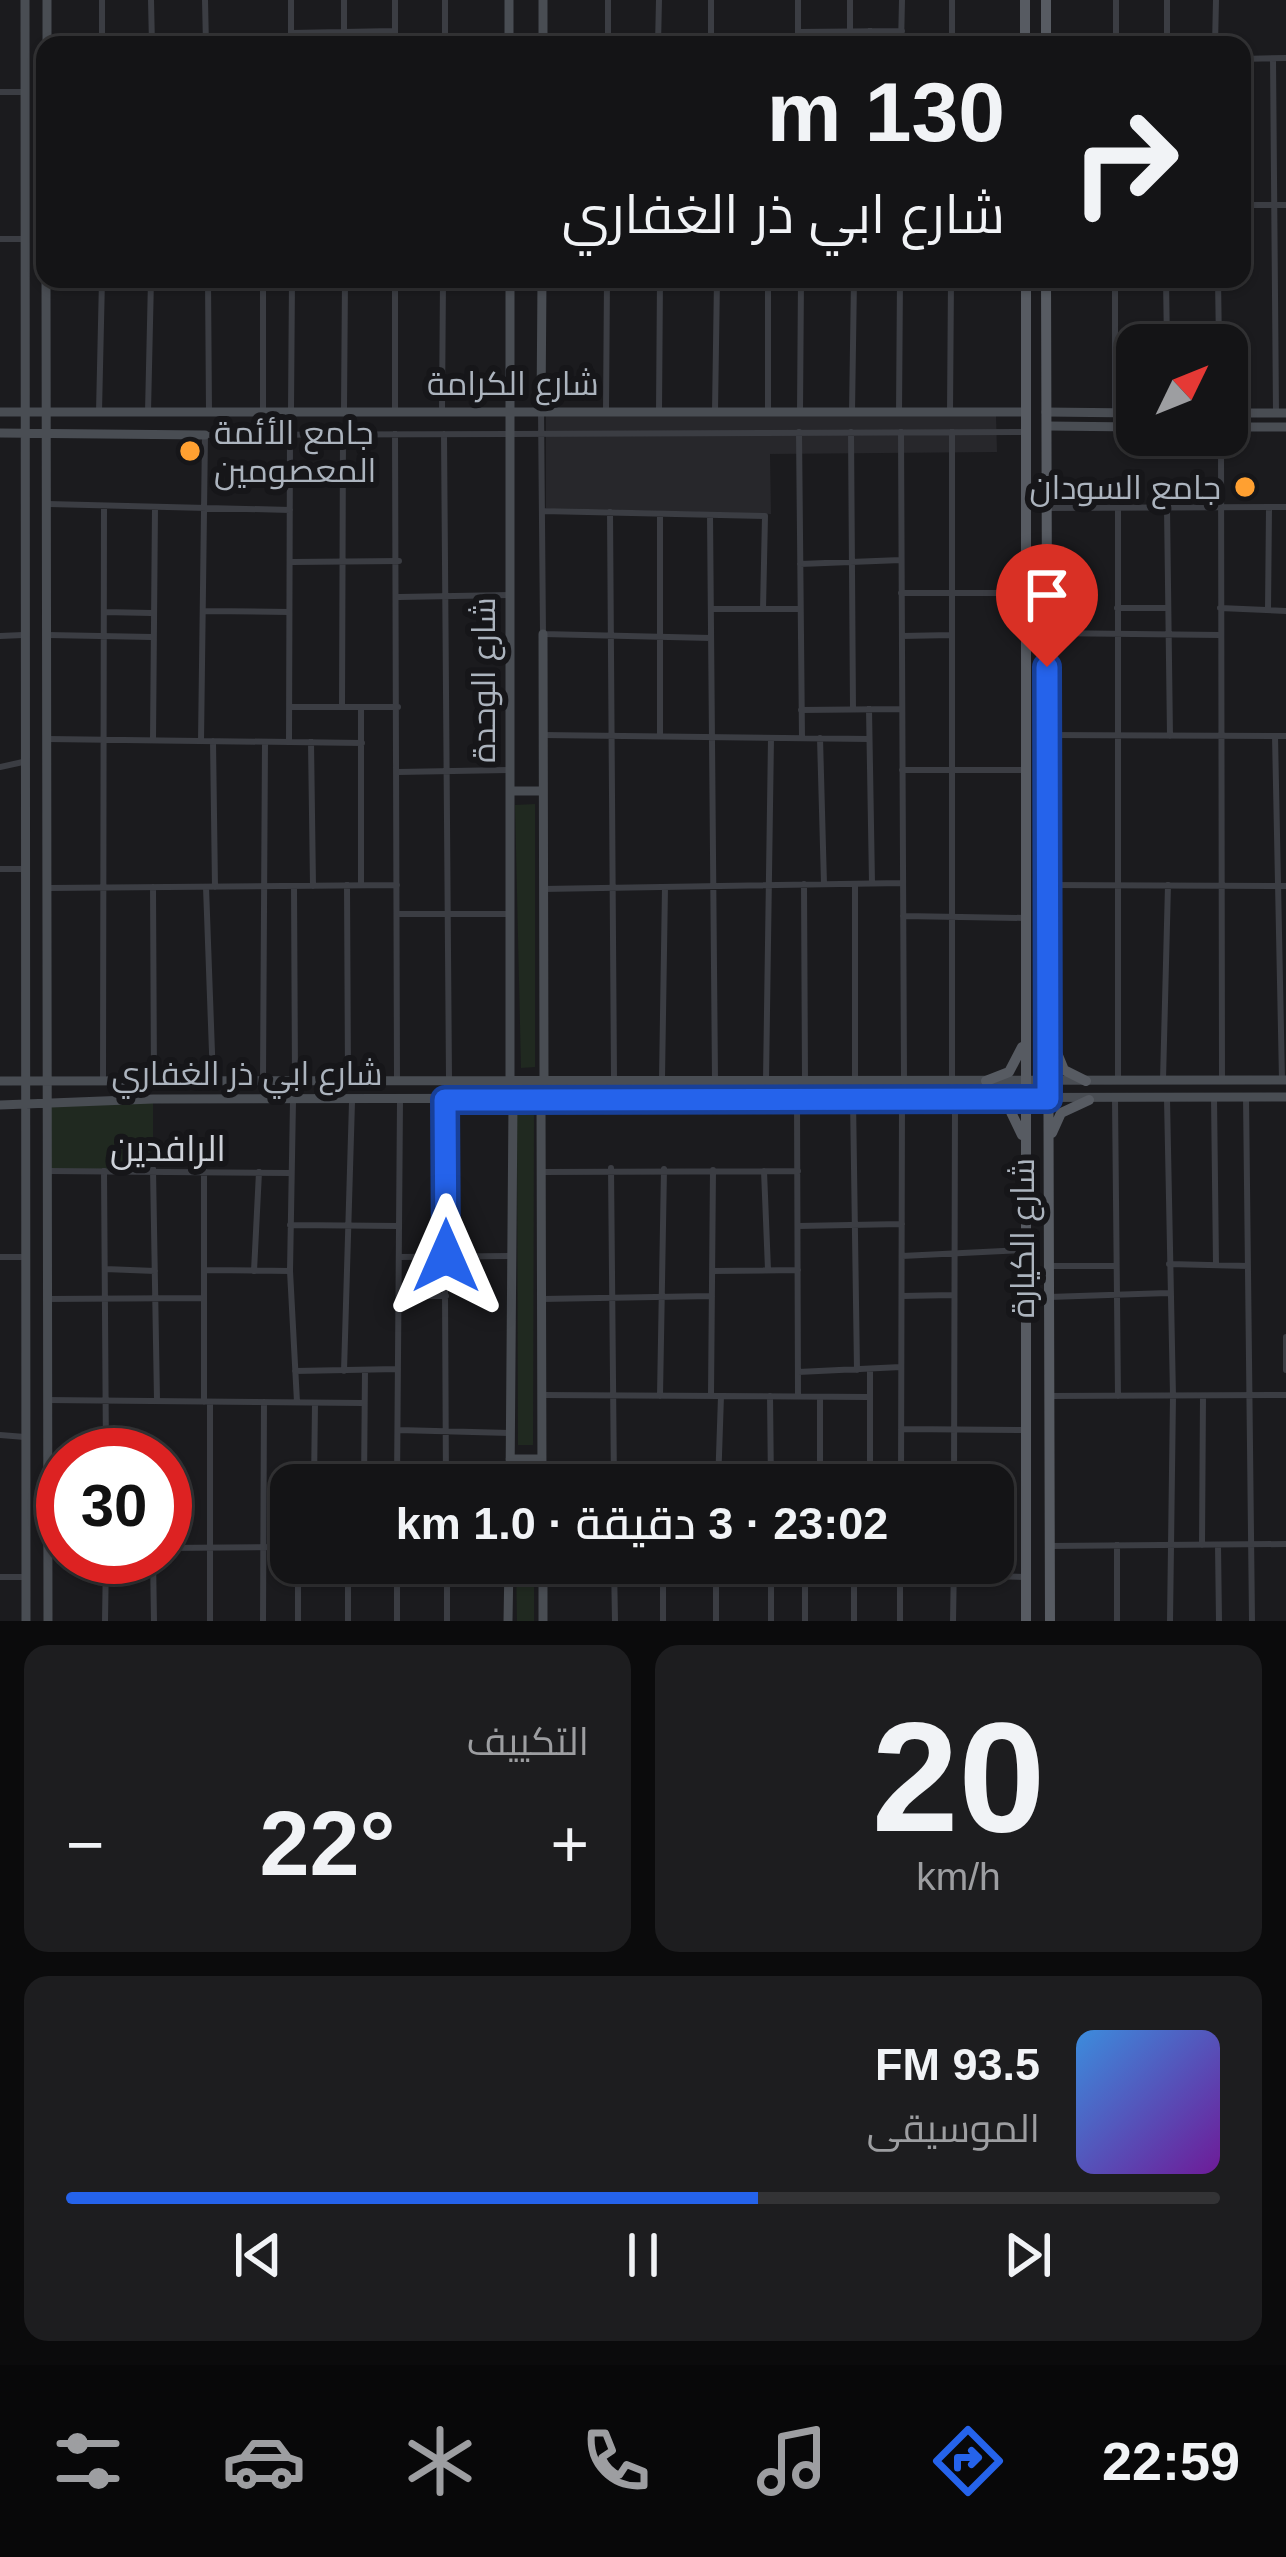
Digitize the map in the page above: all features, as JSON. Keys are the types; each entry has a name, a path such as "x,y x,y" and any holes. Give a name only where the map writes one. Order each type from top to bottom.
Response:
{"main road":[{"path":"1025,0 1025,36"},
{"path":"1046,0 1046,36"},
{"name":"شارع الكيارة","path":"1026,288 1026,1621"},
{"name":"شارع الكيارة","path":"1046,288 1050,1621"},
{"path":"1024,785 1048,785"},
{"path":"1048,1032 1064,1070 1086,1081"},
{"path":"986,1081 1009,1072 1025,1038"},
{"path":"983,1100 1010,1110 1025,1142"},
{"path":"1048,1142 1061,1113 1089,1100"},
{"path":"1026,1517 1036,1522 1050,1519"},
{"path":"1026,1538 1038,1533 1050,1542"}],"street":[{"path":"25,0 26,1621"},
{"path":"47,0 47,36"},
{"path":"102,0 102,36"},
{"path":"151,0 152,36"},
{"path":"205,0 206,36"},
{"path":"291,0 291,36"},
{"path":"344,0 344,32"},
{"path":"395,0 395,36"},
{"path":"445,0 445,36"},
{"path":"509,0 509,36"},
{"path":"543,0 543,36"},
{"path":"608,0 608,36"},
{"path":"658,36 659,0"},
{"path":"711,0 711,36"},
{"path":"798,0 798,36"},
{"path":"850,0 850,31"},
{"path":"902,0 902,36"},
{"path":"952,0 952,36"},
{"path":"1116,0 1116,36"},
{"path":"1167,0 1167,36"},
{"path":"1215,36 1216,0"},
{"path":"870,31 870,36"},
{"path":"291,32 395,32"},
{"path":"362,32 362,36"},
{"path":"798,32 902,32"},
{"path":"1248,413 1281,413 1273,58"},
{"path":"1251,59 1286,58"},
{"path":"0,92 24,92"},
{"path":"1251,206 1286,205"},
{"path":"0,239 24,239"},
{"path":"46,288 47,1428"},
{"path":"100,412 102,288"},
{"path":"148,412 151,288"},
{"path":"208,288 209,412"},
{"path":"263,288 263,411"},
{"path":"291,409 292,288"},
{"path":"344,409 345,288"},
{"path":"395,288 395,410"},
{"path":"442,410 443,288"},
{"name":"شارع الوحدة","path":"509,288 510,1082"},
{"name":"شارع الوحدة","path":"542,288 544,1081"},
{"path":"606,410 607,288"},
{"path":"659,411 660,288"},
{"path":"716,411 717,288"},
{"path":"767,411 768,288"},
{"path":"800,411 801,288"},
{"path":"852,412 854,288"},
{"path":"899,412 900,288"},
{"path":"950,412 951,288"},
{"path":"1047,419 1115,413 1115,288"},
{"path":"1166,288 1167,324"},
{"path":"1218,288 1219,324"},
{"name":"شارع الكرامة","path":"0,412 1026,412"},
{"path":"1047,419 1116,425"},
{"path":"1248,427 1286,427"},
{"path":"799,432 802,738"},
{"path":"851,432 853,709"},
{"path":"901,432 904,1081"},
{"path":"952,432 952,1082"},
{"name":"شارع الكرامة","path":"0,434 1026,432"},
{"path":"201,741 205,434"},
{"path":"290,434 290,742"},
{"path":"343,707 344,434"},
{"path":"394,434 399,561 397,1080"},
{"path":"444,434 449,1079"},
{"path":"1220,456 1222,1080"},
{"path":"45,504 290,510"},
{"path":"103,1081 104,506"},
{"path":"153,740 154,507"},
{"path":"1047,508 1286,508"},
{"path":"1118,508 1122,885 1118,1081"},
{"path":"1167,508 1170,736"},
{"path":"1268,610 1269,508"},
{"path":"543,511 765,516 763,609"},
{"path":"610,512 614,1078"},
{"path":"660,514 660,736"},
{"path":"710,515 715,1080"},
{"path":"800,564 901,560"},
{"path":"292,562 399,561"},
{"path":"902,593 1024,593"},
{"path":"399,597 510,595"},
{"path":"1118,608 1169,608"},
{"path":"1220,608 1286,611"},
{"path":"711,609 800,609"},
{"path":"203,611 290,612"},
{"path":"104,612 152,613"},
{"path":"1047,633 1220,635"},
{"path":"543,634 711,638"},
{"path":"0,636 23,635"},
{"path":"45,635 152,637"},
{"path":"902,636 952,635"},
{"path":"290,707 398,707"},
{"path":"361,707 361,885"},
{"path":"868,709 872,883"},
{"path":"801,710 902,709"},
{"path":"543,735 869,739"},
{"path":"1047,735 1286,736"},
{"path":"1275,736 1284,1080"},
{"path":"766,1080 771,738"},
{"path":"820,738 824,884"},
{"path":"45,739 362,742"},
{"path":"213,741 213,1080"},
{"path":"262,1078 265,742"},
{"path":"311,742 313,886"},
{"path":"0,767 23,762"},
{"path":"398,772 510,770"},
{"path":"902,770 1024,770"},
{"path":"510,791 543,791"},
{"path":"0,869 24,869"},
{"path":"543,889 903,883"},
{"path":"803,884 805,1080"},
{"path":"855,884 855,1080"},
{"path":"347,885 347,1079"},
{"path":"45,888 398,885"},
{"path":"1048,885 1282,886"},
{"path":"1163,1081 1168,885"},
{"path":"294,886 295,1078"},
{"path":"153,887 154,1081"},
{"path":"662,1079 665,887"},
{"path":"397,914 510,914"},
{"path":"903,916 1024,918"},
{"path":"328,1079 328,1102"},
{"path":"830,1080 830,1100"},
{"name":"شارع ابي ذر الغفاري","path":"0,1081 1284,1080"},
{"path":"1214,1097 1216,1265"},
{"path":"1246,1097 1252,1621"},
{"name":"شارع ابي ذر الغفاري","path":"0,1106 45,1100 1286,1097"},
{"path":"853,1099 857,1370"},
{"path":"1167,1099 1173,1396 1170,1621"},
{"path":"445,1100 446,1464"},
{"path":"797,1100 798,1396"},
{"path":"901,1464 902,1100"},
{"path":"1115,1100 1118,1396"},
{"path":"293,1101 290,1271 296,1402"},
{"path":"398,1464 400,1101"},
{"path":"541,1101 542,1464"},
{"path":"954,1464 955,1101"},
{"path":"344,1371 352,1102"},
{"path":"510,1464 513,1102"},
{"path":"541,1172 611,1168 798,1171"},
{"path":"611,1168 614,1464"},
{"path":"153,1169 157,1401"},
{"path":"660,1396 664,1169"},
{"path":"711,1396 712,1170"},
{"path":"104,1171 106,1428"},
{"path":"764,1171 768,1270"},
{"path":"45,1172 291,1173"},
{"path":"205,1172 210,1621"},
{"path":"254,1271 259,1172"},
{"path":"798,1226 902,1224"},
{"path":"290,1225 399,1226"},
{"path":"902,1256 1025,1250"},
{"path":"399,1256 512,1256"},
{"path":"0,1257 25,1257"},
{"path":"1169,1264 1248,1266"},
{"path":"1049,1266 1116,1266"},
{"path":"105,1269 156,1271"},
{"path":"204,1270 290,1271"},
{"path":"712,1271 798,1270"},
{"path":"1049,1297 1168,1293"},
{"path":"902,1295 954,1295"},
{"path":"398,1296 446,1296"},
{"path":"542,1299 712,1296"},
{"path":"46,1299 204,1298"},
{"path":"1286,1337 1286,1370"},
{"path":"798,1372 901,1367"},
{"path":"295,1371 398,1369"},
{"path":"364,1464 365,1370"},
{"path":"870,1370 870,1464"},
{"path":"542,1395 868,1397"},
{"path":"719,1464 721,1396"},
{"path":"770,1396 771,1464"},
{"path":"820,1396 820,1464"},
{"path":"1049,1396 1286,1396"},
{"path":"1202,1545 1203,1396"},
{"path":"47,1400 363,1403"},
{"path":"262,1621 264,1402"},
{"path":"314,1464 315,1402"},
{"path":"901,1429 1026,1430"},
{"path":"398,1430 510,1433"},
{"path":"0,1436 26,1436"},
{"path":"510,1459 542,1459"},
{"path":"1050,1542 1286,1544"},
{"path":"1117,1545 1117,1621"},
{"path":"1218,1545 1219,1621"},
{"path":"192,1549 270,1547"},
{"path":"0,1577 26,1577"},
{"path":"1014,1577 1026,1577"},
{"path":"48,1584 48,1621"},
{"path":"104,1621 105,1584"},
{"path":"154,1584 154,1621"},
{"path":"298,1584 298,1621"},
{"path":"348,1584 348,1621"},
{"path":"397,1584 397,1621"},
{"path":"447,1584 447,1621"},
{"path":"508,1621 509,1584"},
{"path":"543,1584 543,1621"},
{"path":"614,1584 615,1621"},
{"path":"663,1584 663,1621"},
{"path":"716,1584 716,1621"},
{"path":"771,1584 771,1621"},
{"path":"805,1621 806,1584"},
{"path":"854,1584 854,1621"},
{"path":"900,1584 900,1621"},
{"path":"953,1621 954,1584"}],"shaded area":[{"path":"996,415 997,452 770,454 771,514 546,508 546,416"},
{"path":"535,804 535,1067 521,1068 515,805"},
{"path":"153,1099 153,1169 51,1170 50,1100"},
{"path":"517,1109 534,1110 533,1445 518,1445"},
{"path":"516,1584 534,1584 534,1621 517,1621"}],"place":[{"name":"جامع الأئمة المعصومين","path":"190,451"},
{"name":"جامع السودان","path":"1245,487"}],"district":[{"name":"الرافدين","path":"168,1148"}],"route":[{"path":"446,1256 445,1100 1048,1099 1047,667"}]}
